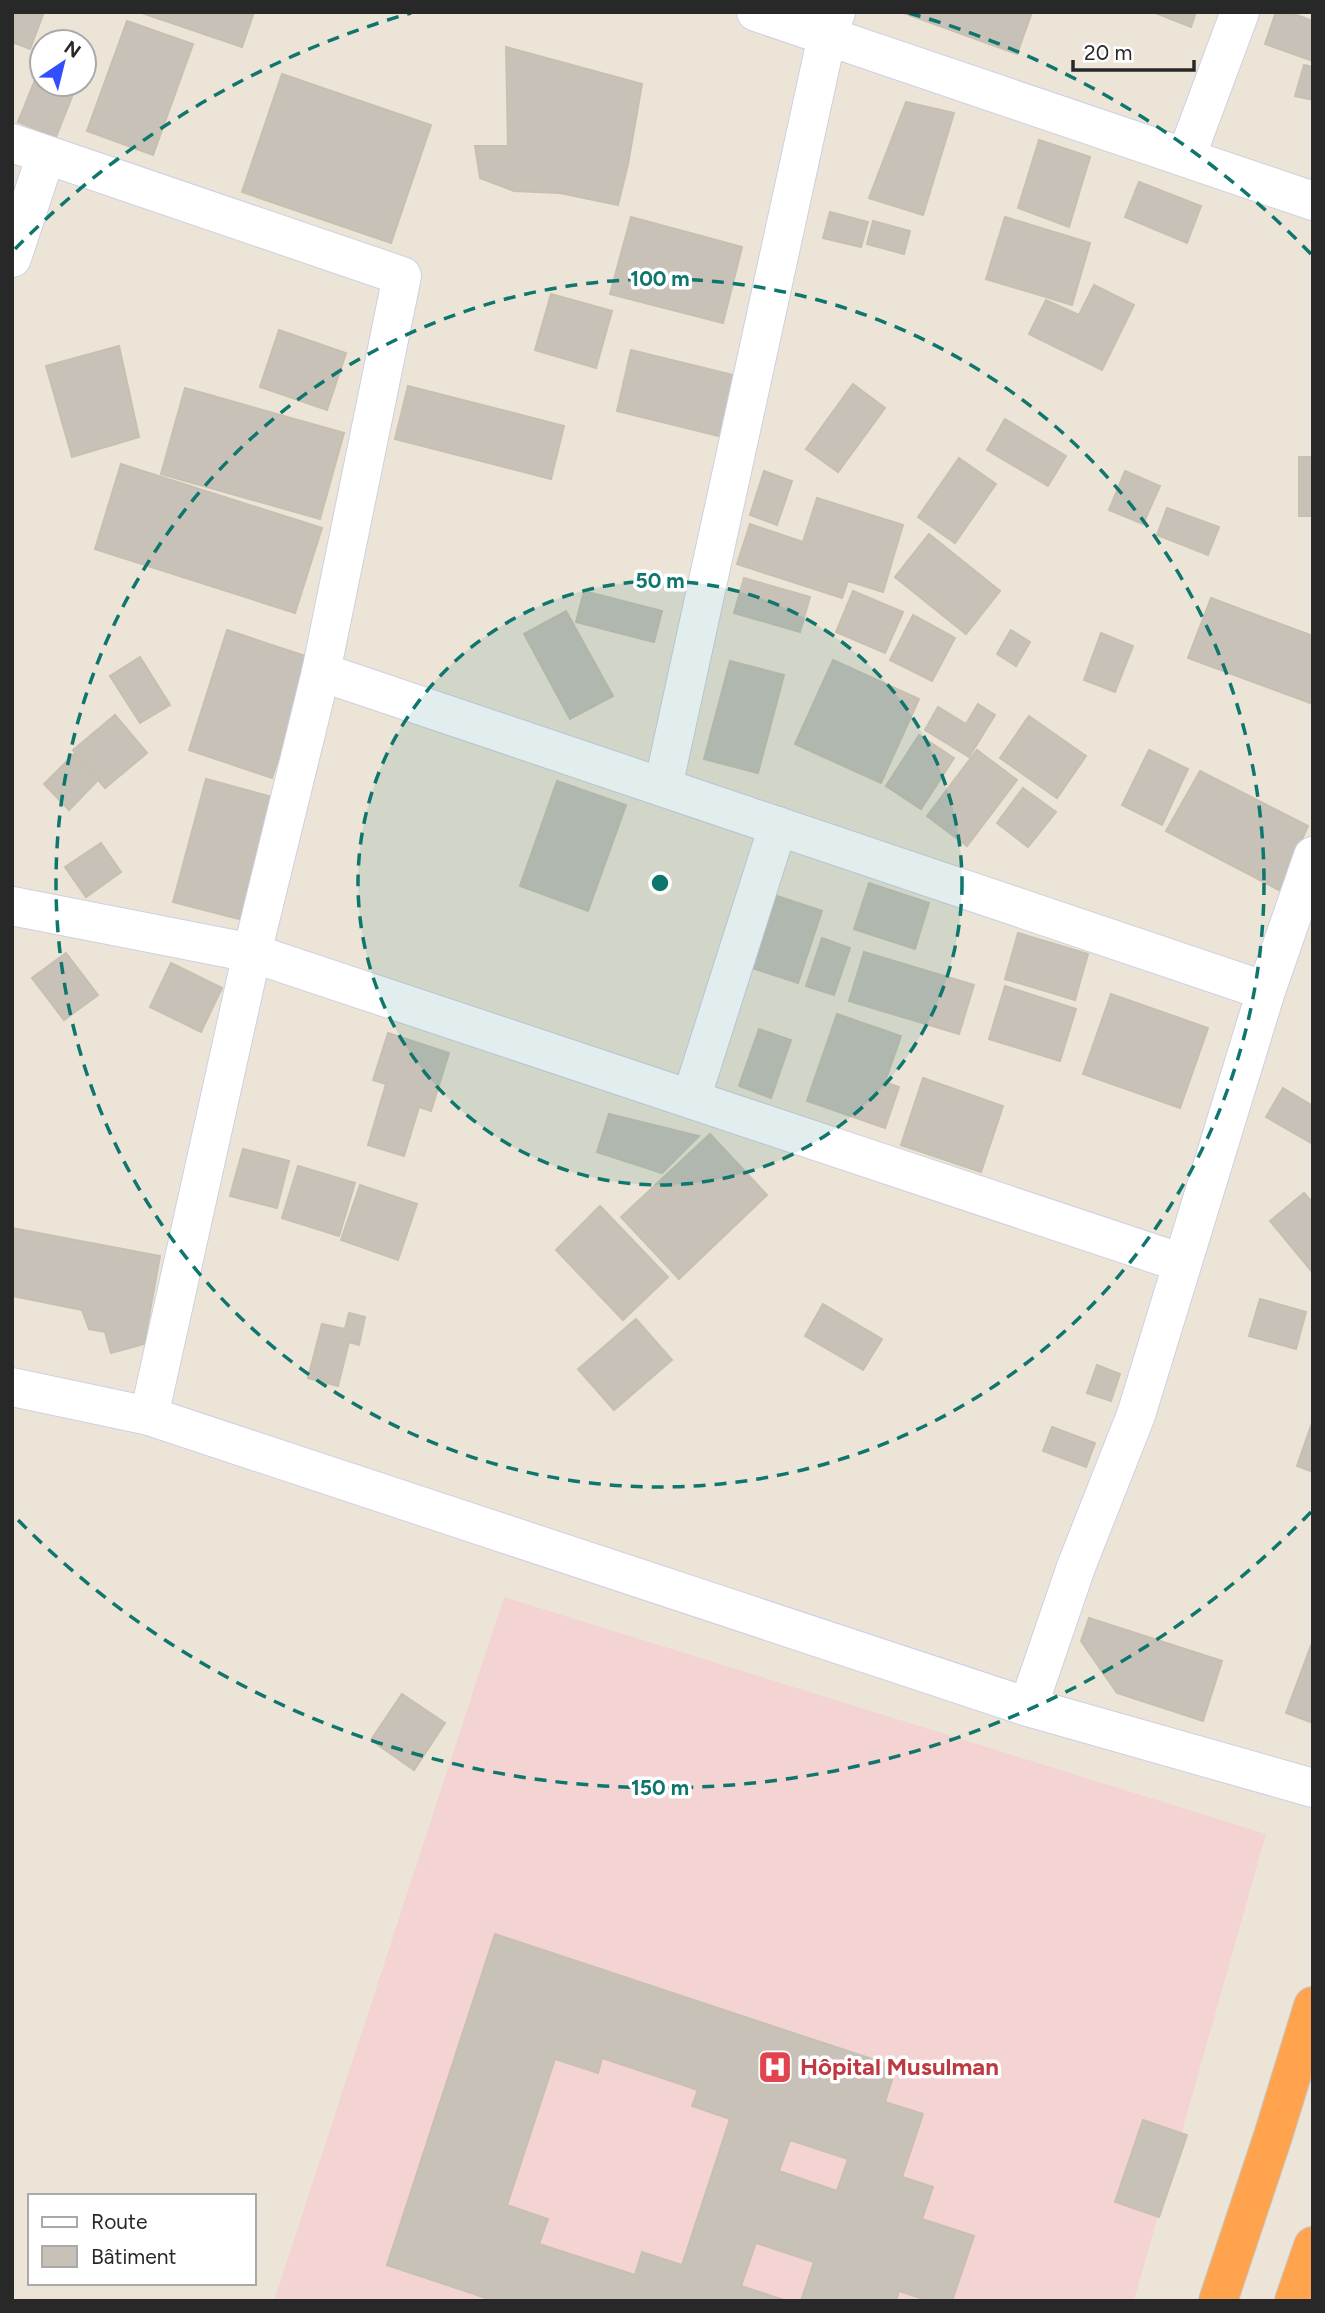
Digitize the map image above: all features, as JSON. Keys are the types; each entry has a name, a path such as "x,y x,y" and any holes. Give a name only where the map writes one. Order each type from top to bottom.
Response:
{"highway":[{"path":"1218,2301 1313,2006"},
{"path":"1294,2301 1313,2246"}],"street":[{"path":"756,12 831,24 1186,158 1313,201"},
{"path":"1186,158 1240,12"},
{"path":"663,787 831,24"},
{"path":"12,258 29,149 402,276 321,672 252,953 149,1416"},
{"path":"321,672 1266,991"},
{"path":"691,1099 778,826"},
{"path":"1028,1707 1076,1567 1136,1415 1266,991 1313,856"},
{"path":"12,906 252,953 1182,1264"},
{"path":"12,1387 149,1416 1028,1707 1313,1788"}],"shaded area":[{"name":"Hôpital Musulman","path":"504,1597 1266,1834 1134,2301 274,2301"}],"building":[{"path":"12,12 44,12 38,28 28,28 28,48 12,42"},
{"path":"139,12 254,12 242,47"},
{"path":"901,12 1032,12 1017,54"},
{"path":"1153,12 1196,12 1191,27"},
{"path":"1276,12 1288,12 1313,21 1313,61 1265,44"},
{"path":"127,21 193,44 153,155 87,131"},
{"path":"506,47 642,84 618,205 560,193 514,191 480,178 475,146 508,146"},
{"path":"1304,65 1313,67 1313,100 1295,96"},
{"path":"282,74 431,125 391,243 242,192"},
{"path":"28,97 71,98 56,137 18,122"},
{"path":"906,102 954,113 923,215 869,198"},
{"path":"1039,140 1090,157 1069,227 1018,208"},
{"path":"1139,182 1201,206 1187,243 1125,217"},
{"path":"830,212 868,222 861,247 823,238"},
{"path":"631,217 742,247 723,323 610,294"},
{"path":"1005,217 1090,243 1072,305 986,279"},
{"path":"873,221 910,231 904,254 867,244"},
{"path":"1094,285 1134,305 1102,370 1029,334 1046,300 1079,315"},
{"path":"551,294 612,311 596,368 535,350"},
{"path":"279,330 346,353 327,410 260,387"},
{"path":"119,346 139,437 72,457 46,366"},
{"path":"631,350 737,376 723,437 617,411"},
{"path":"853,384 885,408 838,472 806,449"},
{"path":"408,386 564,426 551,479 395,439"},
{"path":"185,388 344,433 320,519 161,474"},
{"path":"1005,419 1066,456 1048,486 987,450"},
{"path":"1299,457 1313,457 1313,516 1299,516"},
{"path":"959,458 996,484 955,543 918,517"},
{"path":"121,464 322,528 295,613 95,549"},
{"path":"764,471 792,481 777,525 750,515"},
{"path":"1125,471 1160,486 1143,524 1109,510"},
{"path":"817,498 903,525 883,592 848,581 842,598 737,564 750,524 803,542"},
{"path":"1167,508 1219,527 1208,555 1157,535"},
{"path":"929,534 1000,591 966,634 895,577"},
{"path":"744,578 810,597 800,632 734,613"},
{"path":"584,591 662,611 654,642 576,622"},
{"path":"853,591 903,612 885,653 836,632"},
{"path":"1211,598 1313,636 1313,704 1188,658"},
{"path":"566,611 613,696 570,719 524,634"},
{"path":"913,615 955,638 932,681 890,660"},
{"path":"227,630 311,658 272,778 189,750"},
{"path":"1011,630 1030,642 1016,666 997,654"},
{"path":"1101,633 1133,646 1115,692 1084,680"},
{"path":"140,657 170,705 140,723 110,676"},
{"path":"833,660 919,699 881,783 795,744"},
{"path":"730,661 784,675 758,773 704,759"},
{"path":"978,704 995,715 969,757 925,730 938,707 966,724"},
{"path":"115,715 147,753 105,788 73,750"},
{"path":"1029,716 1086,756 1057,798 1000,758"},
{"path":"919,735 954,758 921,809 886,786"},
{"path":"977,750 1017,780 967,846 927,816"},
{"path":"1149,750 1188,769 1162,825 1122,805"},
{"path":"75,753 100,778 69,810 44,784"},
{"path":"1200,771 1308,826 1279,890 1166,831"},
{"path":"206,779 276,798 243,920 173,902"},
{"path":"557,781 626,805 588,911 520,886"},
{"path":"1023,788 1056,812 1028,847 997,823"},
{"path":"101,843 121,872 86,897 65,867"},
{"path":"869,883 929,903 915,949 854,929"},
{"path":"777,896 822,911 798,983 752,968"},
{"path":"1018,933 1088,954 1075,1000 1005,979"},
{"path":"822,938 850,948 834,995 806,986"},
{"path":"864,952 974,985 959,1034 849,1001"},
{"path":"66,953 98,995 64,1020 32,978"},
{"path":"171,963 222,988 201,1032 150,1007"},
{"path":"1005,986 1076,1009 1060,1061 989,1039"},
{"path":"1111,994 1208,1028 1180,1108 1083,1074"},
{"path":"837,1014 901,1036 885,1082 899,1087 885,1128 807,1101"},
{"path":"759,1029 791,1040 771,1098 739,1086"},
{"path":"388,1033 449,1053 431,1111 419,1107 404,1156 368,1145 386,1084 373,1080"},
{"path":"923,1078 1003,1106 981,1172 901,1145"},
{"path":"1283,1088 1313,1106 1313,1144 1266,1117"},
{"path":"609,1114 699,1136 662,1173 597,1152"},
{"path":"710,1134 767,1195 679,1279 621,1217"},
{"path":"243,1149 289,1161 277,1208 230,1196"},
{"path":"298,1166 355,1183 339,1236 282,1218"},
{"path":"360,1185 417,1204 398,1260 341,1240"},
{"path":"1304,1193 1313,1203 1313,1273 1270,1221"},
{"path":"600,1206 668,1277 623,1320 556,1250"},
{"path":"12,1228 160,1256 144,1344 111,1353 105,1332 89,1329 82,1310 12,1296"},
{"path":"1260,1299 1306,1312 1296,1349 1249,1336"},
{"path":"823,1304 882,1339 863,1370 805,1336"},
{"path":"349,1313 365,1317 359,1345 349,1342 338,1386 308,1378 322,1324 345,1329"},
{"path":"636,1319 672,1360 614,1410 578,1369"},
{"path":"1097,1365 1120,1374 1111,1401 1087,1393"},
{"path":"1313,1420 1313,1472 1297,1466"},
{"path":"1052,1427 1095,1443 1086,1467 1043,1451"},
{"path":"1089,1618 1222,1661 1203,1721 1117,1693 1081,1641"},
{"path":"1313,1640 1313,1723 1286,1713"},
{"path":"402,1694 445,1723 414,1770 371,1740"},
{"path":"495,1934 896,2067 885,2102 923,2114 902,2177 933,2187 922,2219 974,2236 952,2301 930,2301 899,2291 896,2301 801,2301 814,2262 756,2243 741,2286 787,2301 495,2301 387,2265","holes":["602,2058 698,2090 692,2106 730,2119 682,2265 642,2252 635,2275 539,2244 548,2219 507,2205 555,2059 598,2073","790,2140 848,2159 837,2191 779,2171"]},
{"path":"1143,2120 1187,2135 1159,2217 1115,2202"}],"place":[{"name":"Hôpital Musulman","path":"775,2067"}]}
